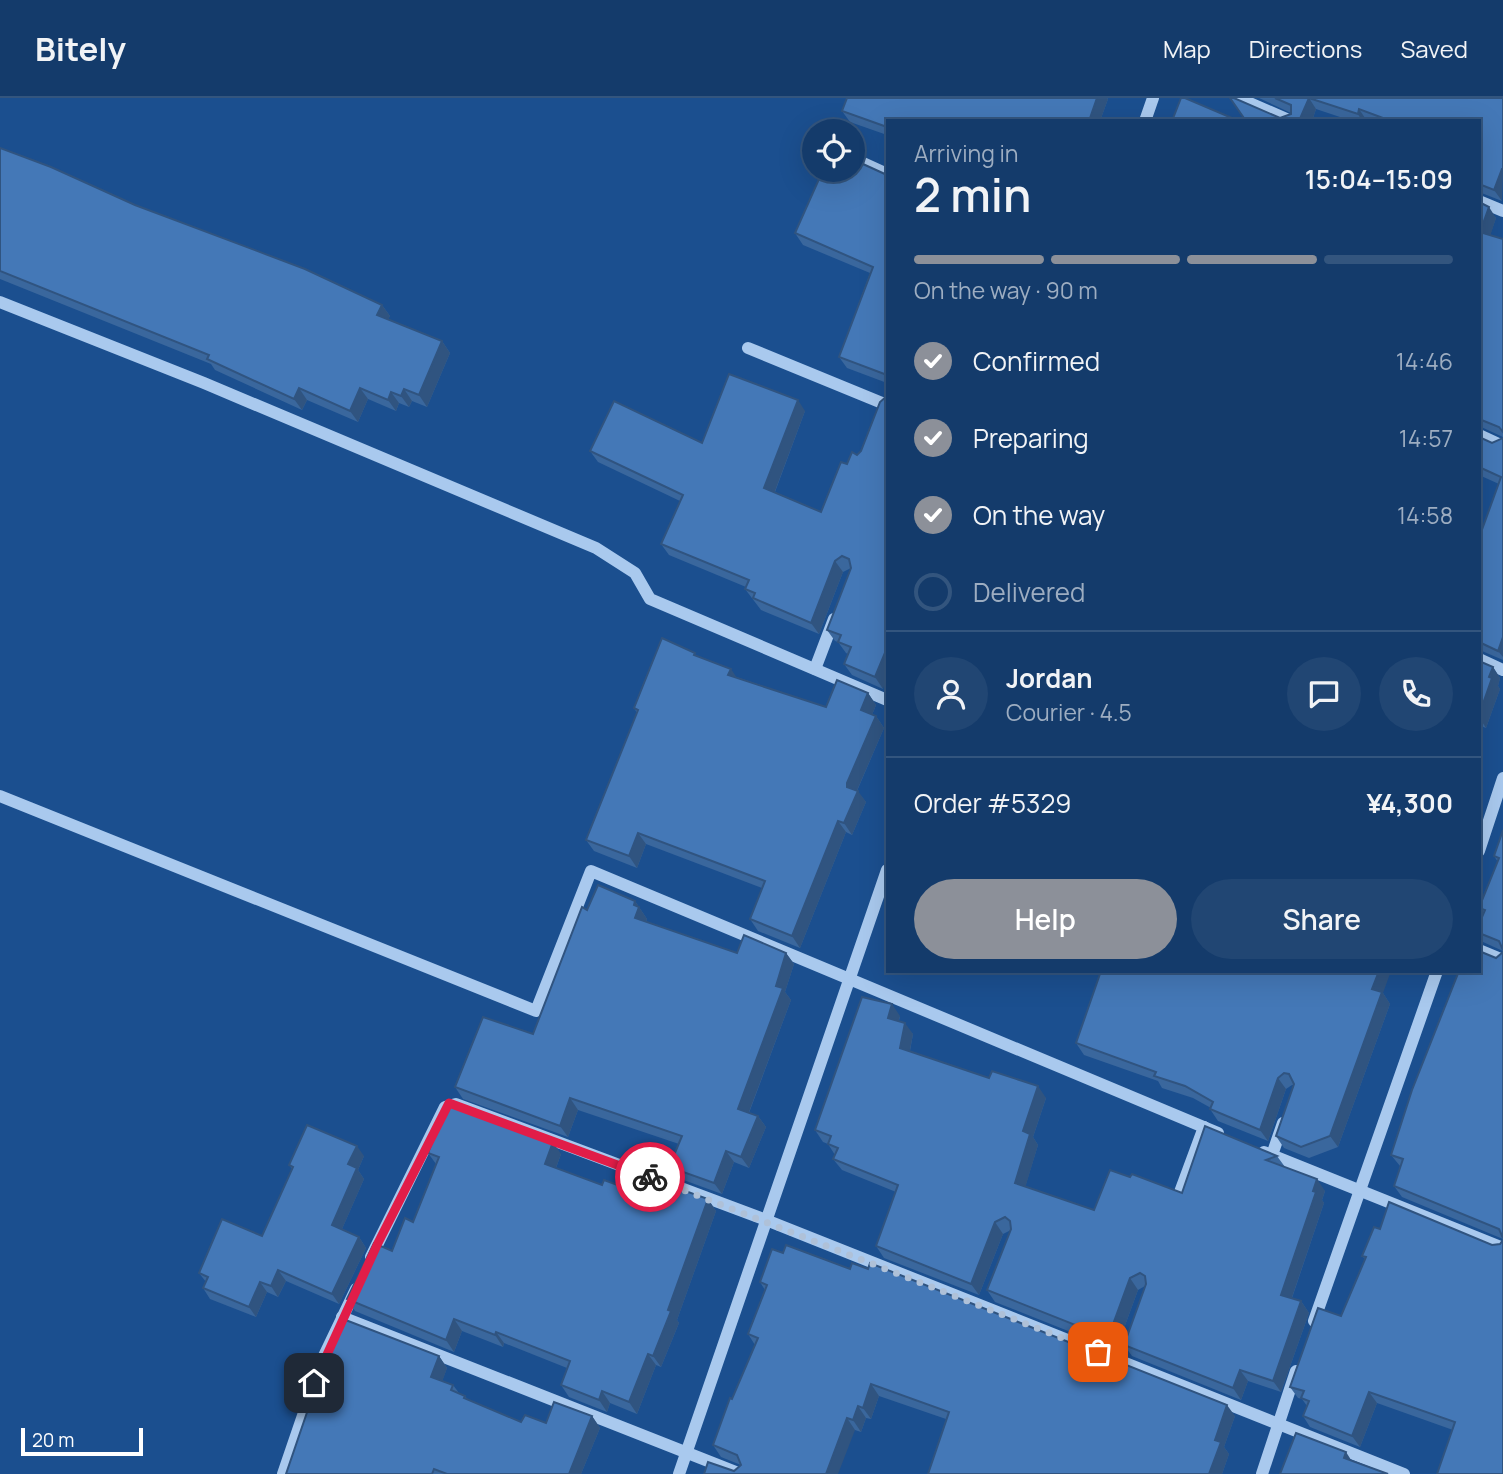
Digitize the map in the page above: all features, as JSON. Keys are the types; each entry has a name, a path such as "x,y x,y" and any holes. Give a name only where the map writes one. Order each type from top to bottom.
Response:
{"street":[{"path":"1146,119 1153,98"},
{"path":"1238,98 1286,119"},
{"path":"865,164 886,174"},
{"path":"1481,202 1503,211"},
{"path":"0,302 204,383 596,548 635,573 650,599 886,700"},
{"path":"748,348 886,405"},
{"path":"1481,436 1503,446"},
{"path":"815,669 837,611"},
{"path":"1481,660 1503,670"},
{"path":"1481,844 1503,778"},
{"path":"0,796 536,1011 591,872 1227,1136"},
{"path":"679,1474 886,873"},
{"path":"1481,951 1503,960"},
{"path":"1310,1333 1436,973"},
{"path":"283,1474 322,1360 426,1144 449,1103 986,1301 1404,1474"},
{"path":"1272,1155 1289,1105"},
{"path":"1180,1192 1204,1126"},
{"path":"1249,1145 1503,1248"},
{"path":"342,1317 741,1474"},
{"path":"1262,1474 1300,1359"}],"building":[{"path":"847,98 1097,98 1090,119 886,119 886,127 842,111"},
{"path":"1181,98 1185,98 1234,119 1173,119"},
{"path":"1230,98 1280,118 1291,114 1291,105 1275,98 1309,98 1300,119 1245,119"},
{"path":"1309,98 1503,98 1503,169 1494,190 1481,185 1481,119 1386,119 1359,109 1358,114"},
{"path":"0,148 51,167 135,205 305,269 382,305 377,315 442,341 419,395 404,389 401,396 391,392 388,400 360,388 350,411 299,388 294,399 207,359 209,355 0,271"},
{"path":"865,165 886,175 886,375 839,357 873,267 795,233 818,182 865,182"},
{"path":"1481,203 1489,207 1481,229"},
{"path":"1481,232 1503,239 1503,432 1499,427 1481,420"},
{"path":"729,374 798,400 764,488 821,512 841,462 847,464 852,452 857,455 861,451 880,402 886,397 886,650 875,677 844,664 851,647 838,642 841,635 827,630 851,568 849,559 842,556 835,561 811,623 753,598 755,593 745,589 749,580 661,544 683,495 590,451 614,401 702,443"},
{"path":"1481,438 1492,443 1503,438 1503,637 1498,651 1481,643 1481,532 1501,477 1481,468"},
{"path":"662,638 695,653 694,655 731,669 728,675 826,707 837,680 868,693 861,710 876,716 847,783 847,787 858,791 844,823 838,821 792,936 750,919 765,881 638,833 629,856 586,840 638,710 634,708"},
{"path":"1481,662 1493,667 1489,677 1492,678 1481,709"},
{"path":"1503,830 1503,950 1499,941 1481,934 1481,919 1485,910 1481,909 1481,903 1499,858 1494,856"},
{"path":"598,885 635,901 634,905 639,907 635,918 737,953 744,935 786,953 776,986 783,988 738,1109 758,1116 741,1157 726,1151 714,1183 669,1167 682,1136 570,1098 560,1126 455,1087 483,1017 533,1034 582,907 587,910"},
{"path":"1481,952 1496,958 1503,952 1503,1238 1499,1229 1394,1186 1403,1159 1391,1155 1412,1090 1458,973 1481,973"},
{"path":"1100,973 1378,973 1372,989 1382,992 1330,1136 1301,1147 1276,1136 1294,1084 1289,1074 1284,1073 1278,1078 1260,1130 1210,1109 1213,1102 1185,1086 1154,1076 1156,1072 1076,1043"},
{"path":"862,997 892,1004 888,1018 905,1023 900,1048 989,1078 992,1071 1038,1086 1023,1131 1030,1134 1015,1183 1094,1210 1110,1170 1130,1177 1132,1174 1182,1193 1205,1126 1277,1156 1266,1160 1317,1179 1313,1191 1316,1192 1281,1295 1301,1301 1273,1381 1240,1370 1233,1388 1124,1345 1146,1284 1145,1276 1140,1273 1130,1278 1108,1338 987,1290 1011,1229 1010,1221 1005,1217 995,1222 971,1284 876,1246 898,1185 833,1159 838,1148 828,1144 831,1136 815,1130"},
{"path":"448,1103 553,1142 545,1164 602,1185 604,1180 656,1199 663,1183 708,1199 668,1310 671,1311 653,1356 648,1354 629,1402 602,1391 599,1400 561,1385 570,1361 496,1332 495,1335 454,1319 446,1340 347,1299 374,1243 392,1251 405,1218 413,1222 439,1157 428,1153"},
{"path":"307,1125 357,1146 348,1164 357,1168 332,1225 359,1237 332,1294 278,1270 271,1286 260,1282 249,1307 203,1288 208,1277 199,1273 222,1219 262,1236 293,1167 289,1165"},
{"path":"1389,1202 1492,1245 1500,1244 1503,1240 1503,1474 1437,1474 1455,1422 1369,1392 1352,1436 1303,1416 1309,1401 1301,1398 1304,1391 1290,1387 1318,1308 1341,1316 1366,1257 1362,1256 1374,1227 1380,1229"},
{"path":"786,1245 850,1269 852,1263 868,1269 870,1263 1227,1405 1215,1440 1221,1442 1209,1474 928,1474 949,1412 871,1384 863,1408 858,1406 853,1420 847,1418 826,1474 704,1474 708,1462 734,1471 741,1465 737,1455 713,1445 730,1398 732,1399 758,1338 748,1334 767,1285 760,1282 772,1249 783,1253"},
{"path":"343,1319 439,1356 431,1377 453,1385 451,1390 465,1396 464,1398 521,1422 525,1415 546,1423 554,1402 592,1416 569,1474 447,1474 434,1469 432,1474 286,1474 317,1383"},
{"path":"1296,1433 1346,1452 1344,1458 1388,1474 1280,1474"}],"way so far":[{"path":"650,1177 766,1220 1098,1352"}],"route":[{"path":"314,1383 322,1360 378,1243 449,1103 650,1177"}]}
